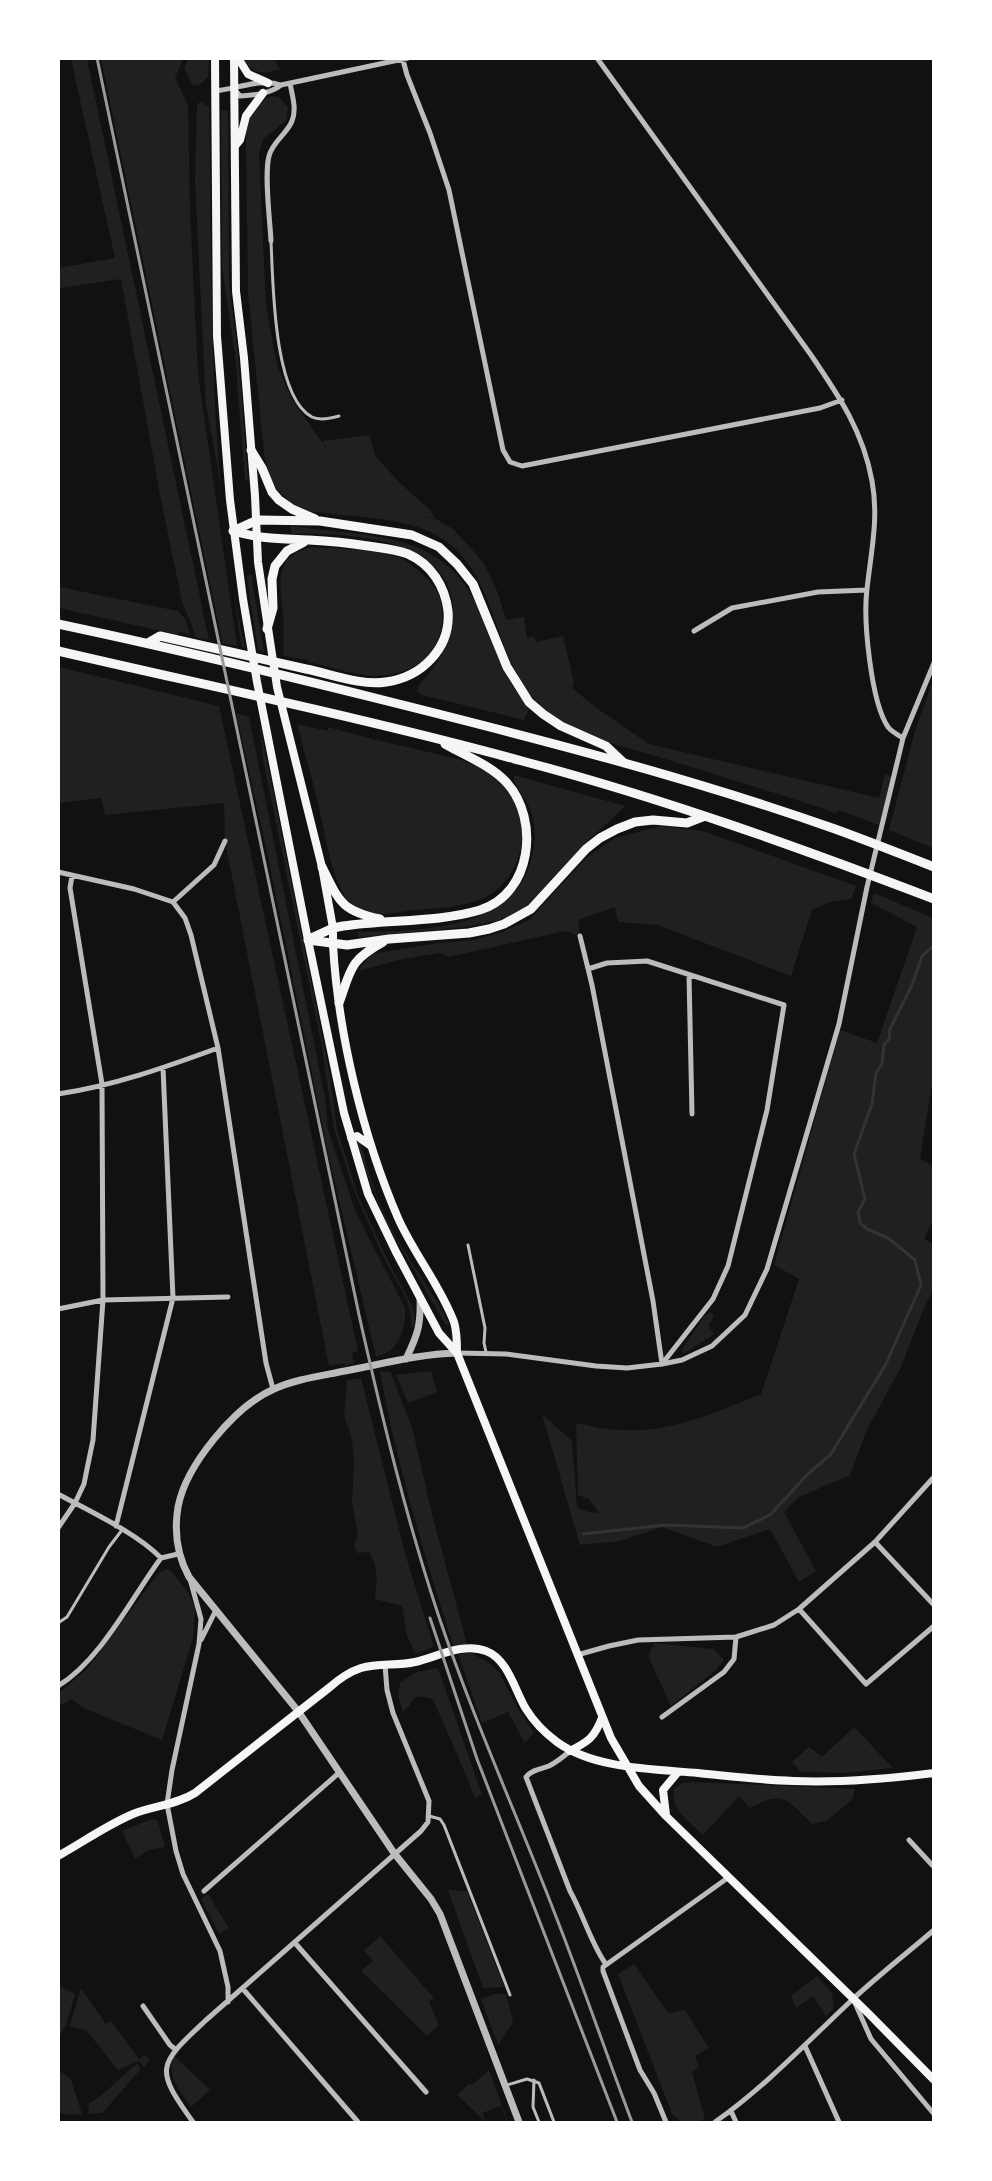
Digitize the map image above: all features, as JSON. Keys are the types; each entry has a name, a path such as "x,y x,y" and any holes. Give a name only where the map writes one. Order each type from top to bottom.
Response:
{"highway":[{"path":"251,450 272,492 279,500 292,509 320,521"},
{"path":"233,531 257,520 320,521 412,536 439,547 473,584 507,667 529,702 561,726 606,746 625,764"},
{"path":"58,624 148,643 185,646 290,665 369,682 387,682 405,678 430,662 442,643 448,621 443,589 428,568 416,558 390,549 310,540 257,538 233,531"},
{"path":"267,628 273,608 272,579 276,566 293,546 310,540"},
{"path":"185,646 293,677 482,724 625,764 834,829 933,867"},
{"path":"58,651 433,737 583,778 706,816 825,857 933,899"},
{"path":"308,940 333,928 454,915 481,909 494,904 513,885 525,857 528,839 522,807 515,794 506,782 482,765 433,737"},
{"path":"308,940 346,945 469,933 504,924 531,909 586,849 600,838 635,822 653,820 687,823 706,816"},
{"path":"322,867 344,906 353,912 392,921"},
{"path":"339,1003 351,968 356,961 363,954 389,939"}],"main road":[{"path":"215,58 217,336 223,432 233,531 257,682 308,940 351,1138 368,1194 382,1225 439,1333 457,1353"},
{"path":"236,58 248,74 268,83"},
{"path":"236,58 234,89 236,283 244,358 257,538 267,628 285,725 322,867 333,928 339,1003 348,1051 372,1147 405,1233 455,1324 457,1353 602,1718 639,1786 666,1816 854,1999 933,2080"},
{"path":"235,147 240,140 246,116 263,93"},
{"path":"351,1138 361,1137 372,1147"},
{"path":"58,1856 130,1815 185,1800 212,1782 298,1711 352,1672 368,1666 414,1662 471,1648 493,1654 506,1670 521,1700 536,1722 556,1741 570,1751 596,1760 678,1772 794,1781 858,1781 933,1773"},
{"path":"570,1751 596,1733 602,1718"},
{"path":"666,1816 662,1798 663,1790 678,1772"}],"street":[{"path":"597,58 842,400 858,430 867,456 876,508 875,535 867,590 868,647 881,714 890,730 903,738"},
{"path":"215,91 234,89 240,85 268,83 280,85 406,59 407,75 449,190 503,450 510,462 522,466 820,408 842,400"},
{"path":"271,241 268,161 271,148 293,118 294,101 290,83"},
{"path":"234,89 240,96 275,90 280,85"},
{"path":"694,632 732,609 818,592 867,590"},
{"path":"228,2002 220,1951 183,1874 167,1804 199,1644 201,1619 189,1577 178,1554 176,1520 178,1504 192,1472 225,1426 246,1407 273,1389 292,1382 430,1354 486,1353 627,1368 662,1364 682,1360 712,1346 746,1315 767,1269 839,1024 867,887 903,738 933,663"},
{"path":"173,902 214,865 225,841"},
{"path":"58,872 173,902 185,918 218,1048 266,1363 273,1389"},
{"path":"58,1528 75,1503 84,1484 93,1440 103,1300 102,1084 70,888 72,876"},
{"path":"580,936 653,1301 662,1364"},
{"path":"588,969 607,963 646,961 784,1005 767,1110 728,1266 713,1299 662,1364"},
{"path":"690,975 692,1114"},
{"path":"58,1094 79,1091 163,1068 218,1048"},
{"path":"116,1526 172,1298 163,1068"},
{"path":"406,1359 418,1334 421,1320 420,1296"},
{"path":"58,1309 103,1300 228,1297"},
{"path":"577,1655 638,1640 736,1637 774,1625 800,1609 876,1542 933,1478"},
{"path":"58,1494 116,1526 153,1550 161,1558"},
{"path":"876,1542 933,1605"},
{"path":"58,1686 74,1674 106,1639 161,1558 178,1554"},
{"path":"189,1577 298,1711 394,1853 431,1899 440,1914 519,2122"},
{"path":"800,1609 866,1684 933,1626"},
{"path":"199,1644 216,1610"},
{"path":"662,1717 724,1672 734,1659 736,1637"},
{"path":"193,2122 176,2099 169,2084 166,2065 175,2049 421,1831 428,1822 429,1801 389,1701 385,1665"},
{"path":"570,1751 550,1765 528,1773 526,1777 570,1891 597,1951 605,1963"},
{"path":"204,1891 340,1772"},
{"path":"909,1840 933,1867"},
{"path":"666,2122 654,2093 640,2070 603,1971 605,1963 729,1877"},
{"path":"715,2122 731,2111 805,2046 854,1999 933,1930"},
{"path":"295,1943 426,2092"},
{"path":"243,1989 358,2122"},
{"path":"854,1999 871,2039 933,2114"},
{"path":"143,2006 175,2049"},
{"path":"805,2046 839,2122"},
{"path":"731,2111 736,2122"}],"lane":[{"path":"271,241 277,331 286,376 294,394 308,414 321,419 339,416"},
{"path":"468,1245 485,1328 486,1353"},
{"path":"58,1623 67,1617 109,1547 122,1530"},
{"path":"429,1816 440,1819 444,1825 510,1995"},
{"path":"534,2079 533,2107 538,2122"},
{"path":"505,2086 534,2079 539,2083 555,2122"}],"shaded area":[{"path":"71,59 87,59 209,640 195,637 182,602 121,279 59,288 59,268 115,258"},
{"path":"101,59 183,59 175,78 188,105 190,211 198,374 237,646 222,643"},
{"path":"188,59 209,59 208,77 198,86 192,84 184,69"},
{"path":"244,59 274,59 280,69 259,72 251,68"},
{"path":"271,96 279,97 288,107 286,121 263,139 259,154 266,305 273,346 278,367 291,398 335,461 322,441 369,435 376,457 431,511 434,518 411,513 436,519 453,529 485,565 498,593 506,620 524,617 527,638 534,636 536,642 563,636 574,683 572,688 649,744 879,798 885,774 893,777 882,826 838,810 836,813 606,742 575,729 546,710 527,690 513,666 482,589 469,565 451,545 413,525 383,519 305,510 281,494 272,481 264,453 248,293 246,134 253,111"},
{"path":"203,101 205,106 209,107 214,378 223,512 206,406 195,181 197,104"},
{"path":"221,110 228,111 229,284 238,354 248,480 245,480 235,355 222,267"},
{"path":"291,526 378,537 404,543 428,553 450,568 468,589 507,677 530,707 524,720 422,695 417,691 444,650 453,619 453,608 447,584 433,566 414,553 390,544 338,535 291,534"},
{"path":"312,547 359,550 397,556 423,575 436,590 442,612 439,639 431,655 408,669 378,676 347,672 308,662 308,660 284,656 281,573 290,557"},
{"path":"253,575 264,652 258,650 246,576"},
{"path":"59,587 178,611 185,619 190,634 179,632 179,635 59,608"},
{"path":"233,587 245,648 242,647 238,624"},
{"path":"59,667 219,706 358,1351 352,1353 354,1363 345,1366 344,1363 329,1366 225,841 224,803 105,815 101,798 59,803"},
{"path":"933,680 933,848 889,830 915,731"},
{"path":"236,713 249,717 325,1098 328,1130 356,1213 405,1308 404,1324 396,1345 376,1357 328,1153 267,852"},
{"path":"259,721 329,1071 337,1129 357,1193 385,1255 413,1308 415,1322 413,1329 407,1300 383,1256 355,1193 334,1129 321,1042 263,759"},
{"path":"297,724 328,731 328,727 454,758 475,765 493,775 511,796 521,821 522,843 510,875 503,884 485,897 459,905 374,914 353,905 345,896 334,871"},
{"path":"514,775 625,806 581,848 533,901 510,916 465,927 358,937 357,932 415,930 472,919 496,907 516,890 529,866 535,834 530,810 516,786"},
{"path":"661,826 703,831 856,886 851,899 830,902 812,910 791,976 658,925 618,922 615,907 578,920 580,936 565,931 449,957 440,953 403,959 358,971 371,954 474,940 502,932 529,920 586,858 615,838"},
{"path":"874,893 933,918 933,1078 920,1159 933,1166 933,1221 924,1238 933,1245 933,1290 901,1367 866,1432 850,1475 797,1498 784,1512 816,1571 799,1582 770,1529 717,1547 662,1527 620,1541 580,1545 542,1414 572,1441 577,1508 599,1513 589,1499 578,1495 576,1423 616,1430 658,1428 693,1420 761,1394 799,1279 774,1265 840,1030 877,1043 917,927 871,903"},
{"path":"360,1139 371,1178 386,1217 449,1324 446,1325 387,1224 367,1174 357,1141"},
{"path":"711,1312 714,1317 708,1325 714,1334 685,1353 681,1351 705,1315"},
{"path":"390,1371 412,1427 433,1518 467,1644 454,1648 403,1477 380,1372"},
{"path":"431,1371 437,1392 408,1403 396,1375"},
{"path":"361,1378 406,1557 434,1647 415,1654 407,1635 402,1606 375,1599 377,1580 374,1563 369,1552 357,1553 355,1546 358,1536 352,1503 354,1456 351,1435 344,1416 347,1380"},
{"path":"167,1569 189,1594 195,1608 193,1638 162,1740 83,1708 72,1699 59,1706 59,1693 88,1668 153,1580"},
{"path":"654,1643 714,1649 724,1660 716,1670 671,1706 648,1656"},
{"path":"471,1653 486,1661 499,1672 517,1707 534,1733 525,1743 508,1712 482,1723 458,1654"},
{"path":"438,1668 482,1795 475,1798 433,1699 417,1697 403,1712 398,1696 400,1682 417,1672"},
{"path":"854,1727 893,1768 846,1773 801,1772 792,1762 809,1747 822,1757"},
{"path":"682,1783 855,1789 852,1800 826,1821 812,1824 785,1800 771,1799 750,1808 739,1796 703,1835 682,1815 675,1803 674,1789"},
{"path":"152,1819 158,1821 165,1847 148,1850 135,1859 122,1831"},
{"path":"448,1890 467,1891 504,1987 483,1988"},
{"path":"208,1894 229,1928 219,1934 201,1899"},
{"path":"380,1936 434,1998 429,2002 439,2025 427,2036 361,1971 373,1961 364,1951"},
{"path":"634,1964 668,2013 685,2010 709,2048 695,2056 699,2067 692,2072 705,2119 698,2122 681,2122 672,2114 618,1974"},
{"path":"817,1976 832,1993 834,2008 826,2016 813,1996 796,2008 791,1996"},
{"path":"59,1986 75,1994 66,2025 59,2037"},
{"path":"81,1988 106,2024 111,2021 139,2059 145,2055 150,2060 144,2067 139,2061 118,2070 86,2030 69,2027"},
{"path":"494,1994 506,1994 513,2022 498,2045 481,1999"},
{"path":"174,2056 210,2090 191,2107 173,2077"},
{"path":"137,2064 141,2069 102,2113 88,2114 89,2103 102,2095"},
{"path":"58,2069 71,2080 82,2114 59,2113"},
{"path":"489,2070 508,2122 501,2106 482,2113 486,2122 457,2095"}],"waterway":[{"path":"583,1534 666,1525 743,1528 770,1515 807,1475 831,1454 886,1364 921,1285 915,1260 888,1238 867,1229 860,1223 858,1212 865,1199 854,1154 872,1104 876,1073 882,1064 884,1045 889,1039 890,1029 912,985 922,956 934,945"}],"railway":[{"path":"97,58 359,1315 395,1467 427,1580 452,1655 565,1940 632,2122"},
{"path":"430,1618 477,1759 617,2122"}]}
